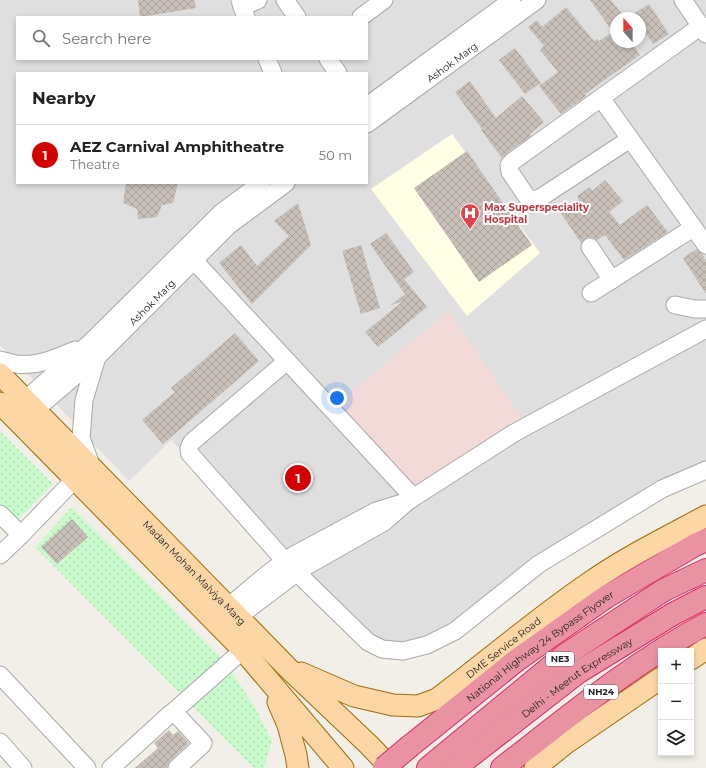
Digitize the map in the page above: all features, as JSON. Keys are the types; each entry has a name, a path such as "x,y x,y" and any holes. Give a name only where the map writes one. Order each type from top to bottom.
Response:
{"highway":[{"name":"National Highway 24 Bypass Flyover","path":"384,768 517,660 606,597 706,540"},
{"name":"Delhi - Meerut Expressway","path":"428,768 565,655 664,590 706,570"},
{"name":"Delhi - Meerut Expressway","path":"455,768 578,673 674,614 706,597"},
{"name":"NH24","path":"502,768 599,693 648,658 706,624"}],"main road":[{"name":"Madan Mohan Malviya Marg","path":"0,374 30,405 83,473 266,677 343,768"},
{"name":"Madan Mohan Malviya Marg","path":"9,412 83,473 233,612 288,668 391,768"},
{"name":"DME Service Road","path":"288,668 354,696 393,705 418,706 437,699 534,623 590,582 637,553 706,516"},
{"path":"694,657 706,649"},
{"path":"266,677 288,724 298,768"},
{"path":"535,768 572,739 658,680"}],"street":[{"path":"243,8 258,0"},
{"path":"285,0 296,16"},
{"path":"362,16 384,0"},
{"name":"Ashok Marg","path":"368,105 512,0"},
{"path":"630,139 540,198 534,200 527,197 510,172 509,168 511,163 601,98 703,30 683,0"},
{"name":"Ashok Marg","path":"368,123 530,2"},
{"path":"268,60 274,72"},
{"path":"329,60 337,72"},
{"path":"601,98 706,245"},
{"name":"Ashok Marg","path":"9,412 30,405 93,350 189,255 222,212 261,184"},
{"name":"Ashok Marg","path":"189,255 285,184"},
{"path":"592,293 693,228"},
{"path":"590,247 612,280"},
{"path":"189,255 287,361 410,499"},
{"path":"675,305 695,309 706,309"},
{"path":"233,612 303,568 384,522 410,499 514,433 706,329"},
{"path":"0,360 17,364 40,364 59,357 93,350 84,400 81,438 84,448 83,473 0,555"},
{"path":"287,361 192,442 189,447 190,454 285,561 368,642 382,649 403,652 428,646 454,631 539,564 662,489 706,470"},
{"path":"233,612 285,561 376,511 410,499"},
{"path":"0,514 21,535"},
{"path":"111,768 242,650"},
{"path":"0,675 87,768"},
{"path":"173,712 202,743 202,745 177,768"},
{"path":"0,742 23,768"}],"shaded area":[{"path":"0,0 706,0 706,471 663,489 430,647 362,641 171,440 129,481 0,345"},
{"path":"452,134 540,253 467,316 371,189"},
{"path":"448,311 523,419 423,484 407,483 334,406"}],"green space":[{"path":"0,431 53,484 13,525 0,512"},
{"path":"72,507 225,662 256,709 272,741 264,768 254,768 35,547"}],"building":[{"path":"138,0 194,0 196,8 146,16 140,16"},
{"path":"590,0 611,0 620,12 610,12 610,28"},
{"path":"649,4 669,34 653,44 646,34 646,12 636,12"},
{"path":"566,7 594,41 597,39 599,41 610,34 610,48 635,48 640,55 585,94 586,96 561,114 539,86 558,72 540,50 544,46 528,27 537,20 542,27"},
{"path":"515,48 541,83 525,94 499,60"},
{"path":"470,81 496,118 522,96 544,122 530,134 531,136 502,158 455,92"},
{"path":"467,151 532,245 479,282 414,188"},
{"path":"605,180 623,201 609,212 620,225 647,205 668,232 624,260 605,235 597,240 589,237 584,239 581,243 560,212 579,199 577,196 590,187 592,191"},
{"path":"126,184 178,184 173,203 162,205 157,217 138,219 137,209 123,203"},
{"path":"298,203 311,245 252,304 219,263 241,245 257,266 289,236 274,221"},
{"path":"386,233 414,272 404,279 427,307 378,347 365,332 402,302 391,305 405,294 370,244"},
{"path":"361,245 380,308 361,314 342,251"},
{"path":"697,249 706,261 706,294 683,258"},
{"path":"235,333 259,361 163,444 142,420 175,392 171,388"},
{"path":"72,519 88,537 57,564 41,547"},
{"path":"169,730 173,735 178,731 189,743 170,761 167,768 135,768 158,748 154,743"}],"place":[{"name":"Max Superspeciality Hospital","path":"470,230"},
{"name":"AEZ Carnival Amphitheatre","path":"298,478"}]}
